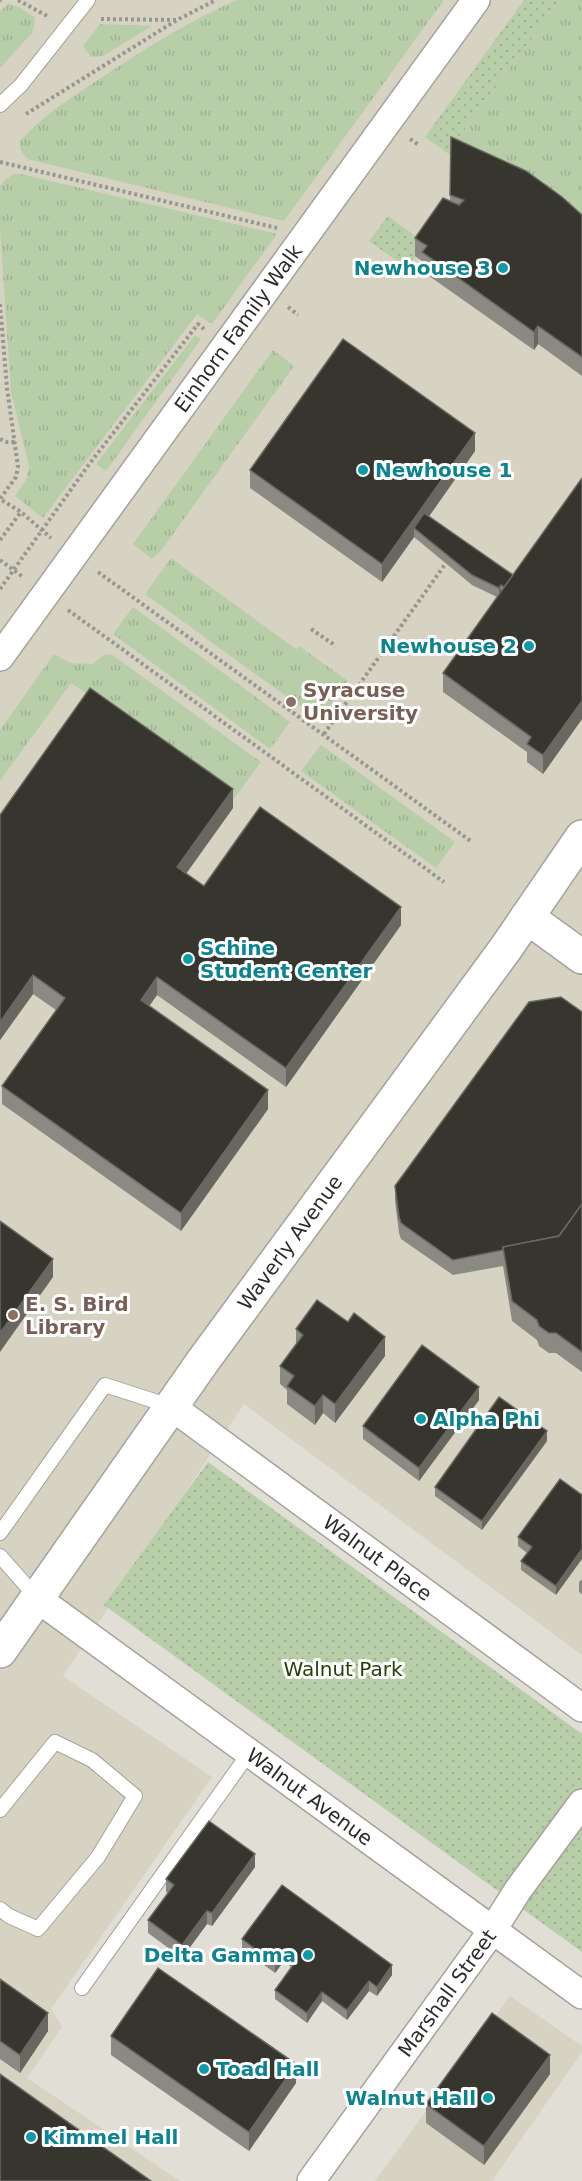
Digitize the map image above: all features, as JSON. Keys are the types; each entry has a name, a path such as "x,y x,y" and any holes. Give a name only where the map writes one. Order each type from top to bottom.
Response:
{"street":[{"name":"Einhorn Family Walk","path":"0,657 476,0"},
{"name":"Waverly Avenue","path":"0,1651 203,1361 506,948 582,837"},
{"path":"527,917 582,957"},
{"name":"Walnut Place","path":"172,1407 582,1708"},
{"name":"Walnut Avenue","path":"38,1599 582,1995"},
{"name":"Marshall Street","path":"311,2181 582,1803"}],"lane":[{"path":"0,105 21,85 88,0"},
{"path":"0,1533 105,1385 172,1407"},
{"path":"0,1556 38,1599"},
{"path":"0,1810 55,1742 92,1760 135,1796 98,1857 38,1929 9,1916 0,1909"},
{"path":"82,1988 249,1753"}],"path":[{"path":"18,0 54,20 177,20"},
{"path":"20,118 177,20 216,0"},
{"path":"0,162 283,230 316,223"},
{"path":"0,303 7,388 18,457 16,477 0,499 21,512 41,531 75,554"},
{"path":"0,589 90,463 198,324 226,346"},
{"path":"0,439 15,442"},
{"path":"0,540 21,512"},
{"path":"324,734 446,563"},
{"path":"107,578 472,842"},
{"path":"80,618 444,882"},
{"path":"311,629 336,646"}],"shaded area":[{"name":"Syracuse University","path":"0,0 582,0 582,1655 244,1404 63,1676 212,1777 51,2009 62,2027 27,2078 180,2181 0,2181"},
{"path":"510,1996 582,2046 582,2052 492,2181 375,2181"}],"green space":[{"path":"237,0 444,0 284,221 27,159 20,149 20,141 58,107 167,36"},
{"path":"524,0 560,0 447,153 425,137"},
{"path":"560,0 582,0 582,232 447,153"},
{"path":"9,4 19,7 34,17 35,21 32,33 0,68 0,11"},
{"path":"100,24 152,26 103,56 91,57 83,46"},
{"path":"14,174 277,234 212,324 197,314 43,518 15,496 27,478 29,467 11,392 0,229 0,186"},
{"path":"388,216 425,243 407,268 369,241"},
{"path":"195,335 201,339 106,471 96,464"},
{"path":"273,350 294,366 161,551 152,559 133,544"},
{"path":"171,558 296,649 299,646 348,681 322,717 303,704 301,707 145,594"},
{"path":"133,607 290,722 270,749 113,634"},
{"path":"54,654 70,663 92,664 104,655 111,654 261,762 234,799 71,683 0,781 0,730"},
{"path":"321,745 455,842 436,868 301,771"},
{"name":"Walnut Park","path":"208,1462 582,1734 582,1952 104,1605"}],"building":[{"name":"Newhouse 3","path":"451,137 526,171 582,215 582,357 538,326 534,332 422,252 427,246 415,238 443,198 459,205 464,200 450,195"},
{"name":"Newhouse 1","path":"343,339 475,433 382,564 250,470"},
{"name":"Newhouse 2","path":"582,478 582,701 543,755 527,744 531,737 443,673"},
{"path":"424,513 513,575 504,587 501,585 499,588 472,575 414,528"},
{"name":"Schine Student Center","path":"90,688 233,789 177,867 204,886 260,807 401,907 286,1068 157,977 141,1000 268,1090 181,1213 2,1086 65,998 33,975 0,1022 0,815"},
{"path":"561,997 582,1012 582,1204 559,1236 453,1260 401,1223 395,1186 529,1002"},
{"path":"582,1204 582,1352 556,1333 549,1333 539,1326 537,1320 512,1301 503,1247 559,1236"},
{"name":"E. S. Bird Library","path":"0,1221 53,1259 0,1333"},
{"path":"317,1300 348,1322 354,1313 385,1337 335,1404 323,1395 315,1406 287,1386 294,1376 280,1366 303,1335 296,1329"},
{"name":"Alpha Phi","path":"422,1345 479,1387 419,1468 363,1426"},
{"path":"499,1397 547,1431 482,1521 435,1487"},
{"path":"560,1479 582,1495 582,1549 556,1586 521,1561 532,1547 518,1537"},
{"path":"209,1821 255,1854 212,1913 207,1911 182,1945 148,1920 174,1885 166,1879"},
{"name":"Delta Gamma","path":"282,1885 392,1965 377,1987 369,1981 347,2010 322,1992 307,2013 275,1990 296,1961 284,1952 275,1964 242,1939"},
{"name":"Toad Hall","path":"158,1968 296,2064 249,2132 111,2036"},
{"path":"0,1979 48,2013 20,2055 0,2041"},
{"name":"Walnut Hall","path":"492,2013 550,2055 484,2146 426,2104"},
{"name":"Kimmel Hall","path":"0,2074 151,2181 0,2181"}],"place":[{"name":"Newhouse 3","path":"503,268"},
{"name":"Newhouse 1","path":"363,470"},
{"name":"Newhouse 2","path":"529,646"},
{"name":"Syracuse University","path":"291,702"},
{"name":"Schine Student Center","path":"188,959"},
{"name":"E. S. Bird Library","path":"13,1315"},
{"name":"Alpha Phi","path":"421,1419"},
{"name":"Delta Gamma","path":"308,1955"},
{"name":"Toad Hall","path":"204,2069"},
{"name":"Walnut Hall","path":"488,2098"},
{"name":"Kimmel Hall","path":"31,2137"}]}
